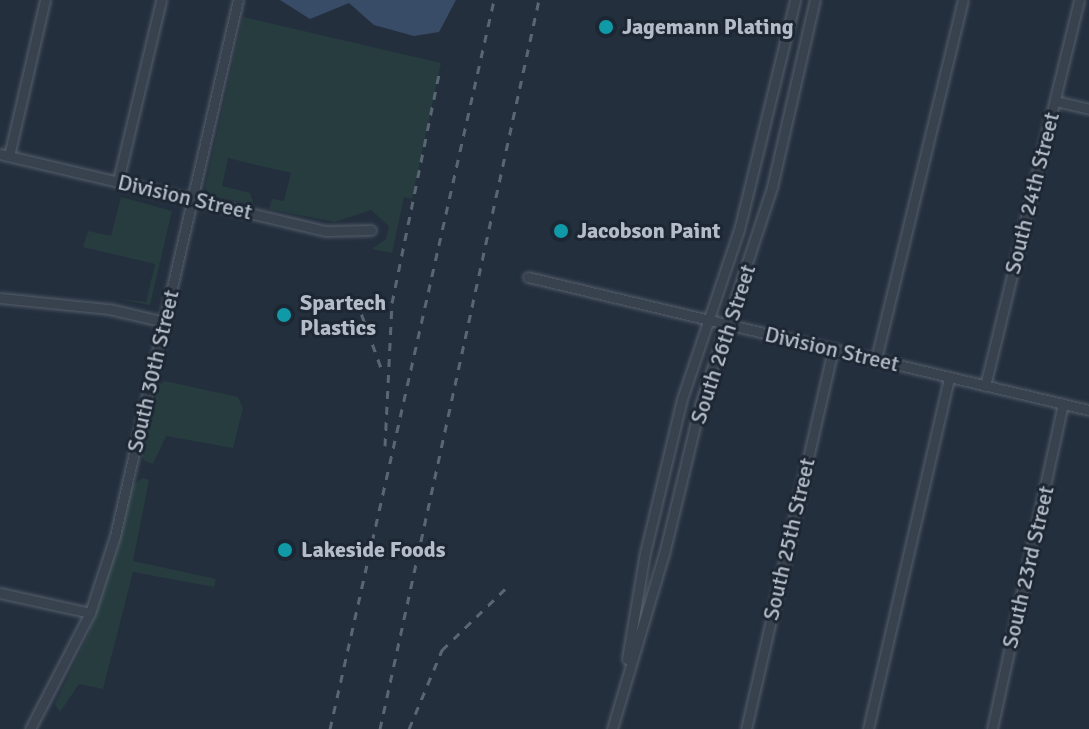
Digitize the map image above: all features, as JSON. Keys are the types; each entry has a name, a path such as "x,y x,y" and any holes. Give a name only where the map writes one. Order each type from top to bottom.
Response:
{"street":[{"path":"4,155 45,0"},
{"path":"118,181 161,0"},
{"name":"South 30th Street","path":"30,729 90,613 115,536 238,0"},
{"name":"South 26th Street","path":"623,686 645,553 682,399 710,321 753,180 795,0"},
{"name":"South 26th Street","path":"612,729 664,554 700,405 772,187 815,0"},
{"path":"876,359 963,0"},
{"name":"South 24th Street","path":"985,386 1079,0"},
{"path":"1055,101 1089,109"},
{"name":"Division Street","path":"4,155 326,231 371,230"},
{"name":"Division Street","path":"528,277 1089,410"},
{"path":"0,298 109,309 165,322"},
{"name":"South 25th Street","path":"746,729 833,349"},
{"path":"868,729 949,377"},
{"name":"South 23rd Street","path":"992,729 1063,404"},
{"path":"0,593 90,613"}],"green space":[{"path":"243,17 441,63 412,199 404,197 392,253 372,249 386,239 389,226 371,210 335,222 269,209 272,199 284,201 291,173 228,158 222,186 250,193 254,205 211,195 205,188"},
{"path":"121,197 172,211 150,305 118,299 146,302 155,264 83,247 88,231 111,236"},
{"path":"165,381 238,397 243,408 233,448 166,436 153,464 145,461 141,456 155,387"},
{"path":"143,478 149,480 133,561 216,579 214,587 133,572 103,689 79,684 60,712 55,704 89,633 133,484"}],"water":[{"path":"280,0 456,0 439,32 414,36 374,25 349,3 310,19"}],"railway":[{"path":"330,729 494,0"},
{"path":"380,729 539,0"},
{"path":"385,446 392,303 439,75"},
{"path":"356,299 383,373"},
{"path":"409,729 442,650 506,588"}],"place":[{"name":"Jagemann Plating","path":"606,27"},
{"name":"Jacobson Paint","path":"561,231"},
{"name":"Spartech Plastics","path":"284,315"},
{"name":"Lakeside Foods","path":"285,550"}]}
